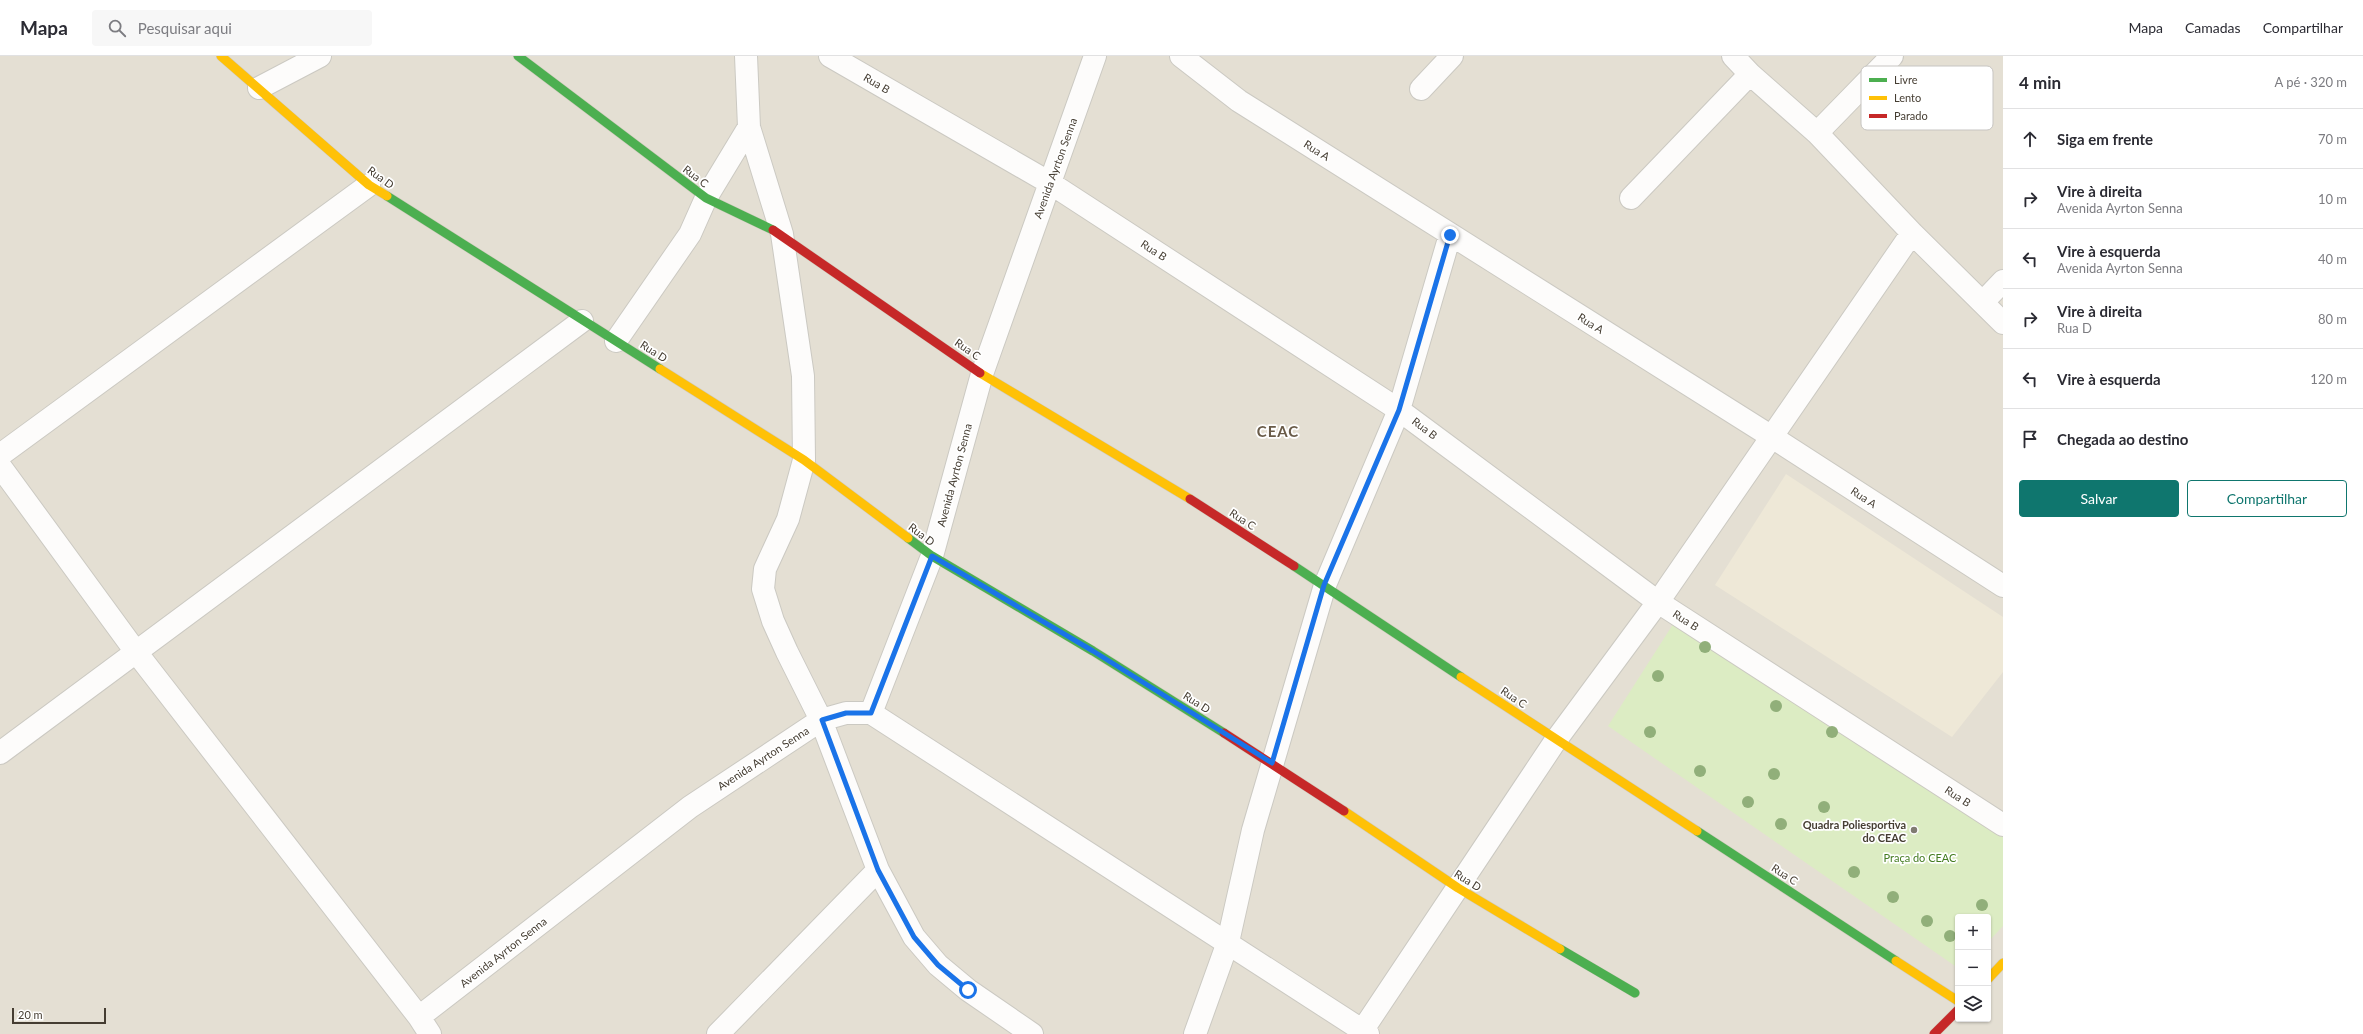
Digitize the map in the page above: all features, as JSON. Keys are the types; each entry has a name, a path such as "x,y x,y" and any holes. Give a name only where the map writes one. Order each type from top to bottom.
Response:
{"street":[{"name":"Rua D","path":"221,56 369,185 804,460 932,556 1093,651 1272,763 1458,888 1635,994"},
{"path":"259,88 320,56"},
{"name":"Rua C","path":"518,56 706,198 782,234 982,374 1146,471 1324,585 1556,740 1955,999"},
{"path":"746,56 750,127 782,234 803,376 804,460 788,519 765,569 763,589 773,621 787,652 822,720 878,870 914,937 938,965 968,990 1032,1034"},
{"name":"Rua B","path":"830,56 1050,183 1399,410 1658,602 2003,825"},
{"name":"Avenida Ayrton Senna","path":"424,1025 690,807 822,720 846,713 871,713 932,556 982,374 1095,56"},
{"name":"Rua A","path":"1181,56 1239,101 1772,437 2003,586"},
{"path":"1421,89 1452,56"},
{"path":"1733,56 1750,74 1817,133 1912,233 2003,323"},
{"path":"1882,66 1892,56"},
{"path":"1632,198 1750,74"},
{"path":"1817,133 1861,88"},
{"path":"616,342 690,234 706,198 750,127"},
{"path":"0,455 369,185"},
{"path":"871,713 1228,942 1364,1033 1556,740 1658,602 1912,233"},
{"path":"1195,1034 1228,942 1253,830 1324,585 1399,410 1450,235"},
{"path":"1983,302 2003,281"},
{"path":"0,753 582,321"},
{"path":"0,466 136,652 424,1025"},
{"path":"718,1034 878,870"},
{"path":"1991,976 2003,963"},
{"path":"1934,1034 1955,1013"}],"shaded area":[{"path":"0,56 2003,56 2003,1034 0,1034"},
{"path":"1786,474 2003,617 2003,672 1952,737 1715,585"}],"green space":[{"name":"Praça do CEAC","path":"1677,618 2003,826 2003,926 1991,939 1991,914 1955,914 1955,966 1608,726"}],"traffic: fast":[{"path":"518,56 706,198 773,230"},
{"path":"387,196 660,369"},
{"path":"908,538 932,556 1093,651 1224,733"},
{"path":"1294,566 1461,677"},
{"path":"1697,831 1896,961"},
{"path":"1560,949 1635,993"}],"traffic: slow":[{"path":"221,56 369,185 387,196"},
{"path":"660,369 804,460 908,538"},
{"path":"980,373 1190,499"},
{"path":"1461,677 1697,831"},
{"path":"1344,811 1458,888 1560,949"},
{"path":"1896,961 1955,999"},
{"path":"1991,976 2003,963"}],"traffic: jam":[{"path":"773,230 980,373"},
{"path":"1190,499 1294,566"},
{"path":"1224,733 1344,811"},
{"path":"1934,1034 1955,1013"}],"place":[{"name":"Quadra Poliesportiva do CEAC","path":"1914,830"}],"district":[{"name":"CEAC","path":"1278,431"}],"route":[{"path":"968,990 938,965 914,937 878,870 822,720 846,713 871,713 932,556 1093,651 1272,763 1324,585 1399,410 1450,235"}]}
